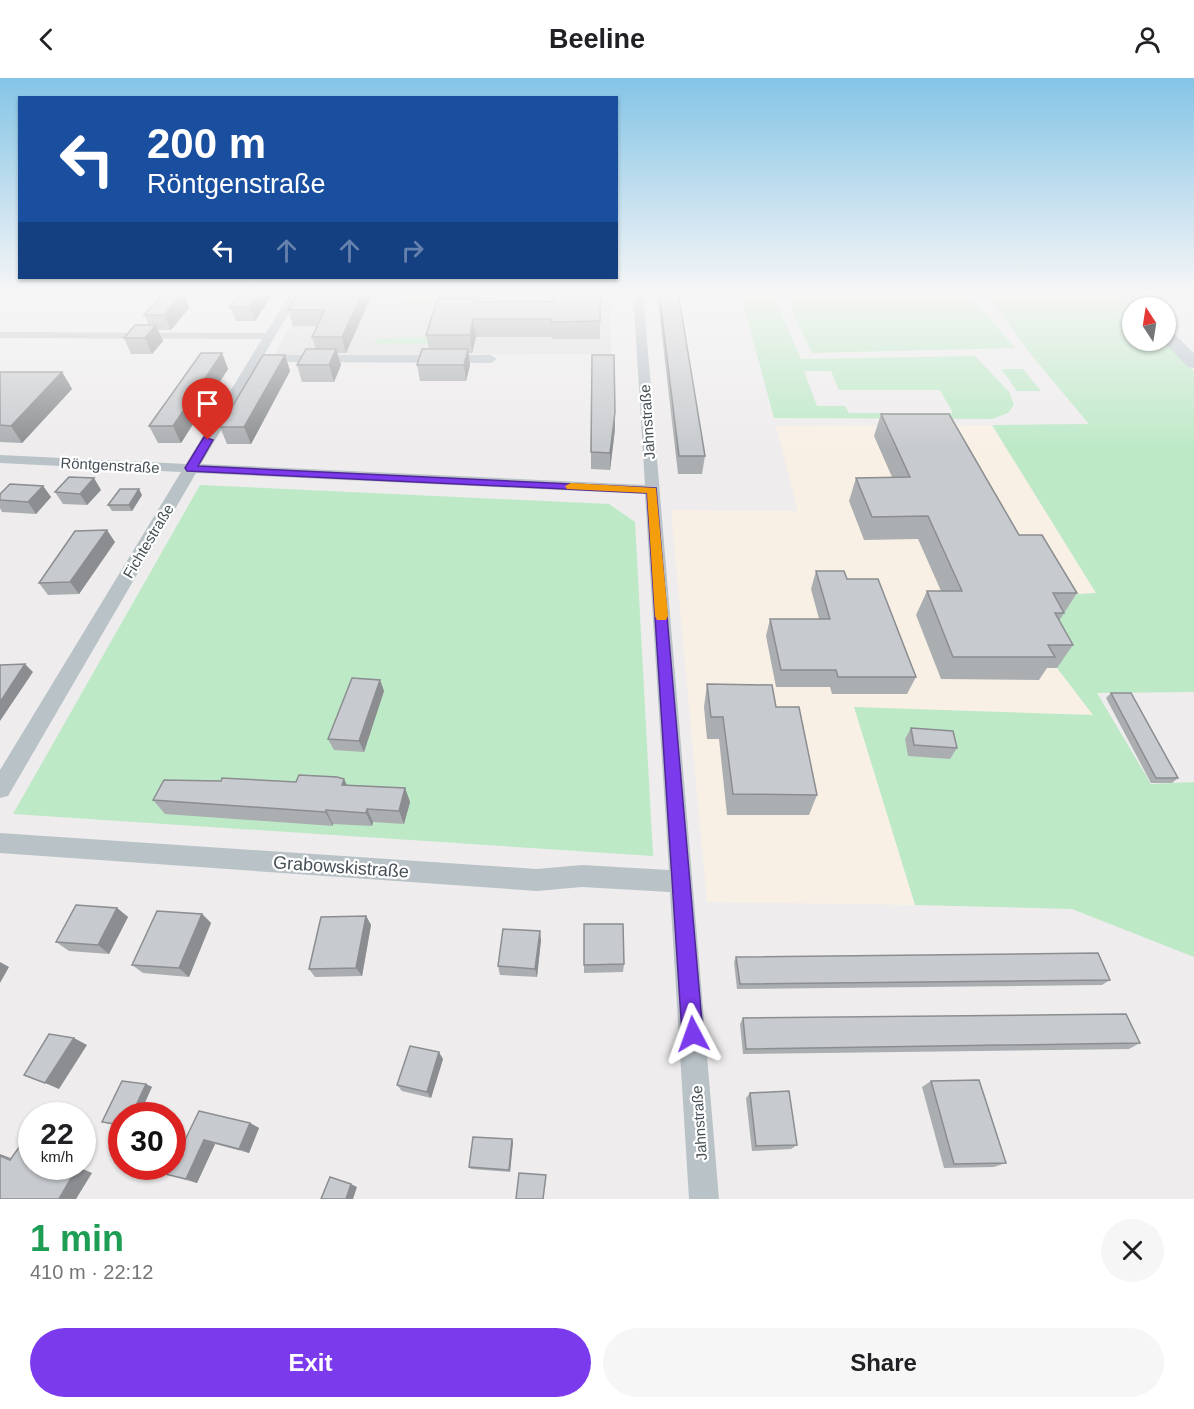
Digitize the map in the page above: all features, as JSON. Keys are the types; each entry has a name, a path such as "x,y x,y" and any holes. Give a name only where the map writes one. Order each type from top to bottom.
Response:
{"street":[{"name":"Fichtestraße","path":"0,789 265,344"},
{"name":"Jahnstraße","path":"642,344 704,1199"},
{"path":"1176,344 1194,363"},
{"path":"256,360 491,359"},
{"name":"Röntgenstraße","path":"0,459 652,490"},
{"name":"Grabowskistraße","path":"0,843 537,880 582,876 682,882"}],"shaded area":[{"path":"280,344 611,344 611,354 274,355"},
{"path":"992,425 1096,593 1051,596 1057,668 1094,716 855,707 915,905 707,902 671,510 798,511 776,426"}],"green space":[{"path":"754,344 795,344 801,359 975,356 1009,392 1014,405 1008,413 992,419 774,418","holes":["804,371 831,371 839,390 940,390 953,413 849,413 845,406 817,406"]},
{"path":"808,344 1012,344 1015,348 812,353"},
{"path":"1024,344 1122,344 1122,351 1174,351 1194,371 1194,692 1097,693 1151,784 1194,782 1194,957 1072,909 915,905 854,707 1093,715 1057,668 1050,596 1096,593 992,425 1089,424"},
{"path":"1001,369 1023,369 1041,391 1017,391"},
{"path":"200,485 609,504 635,522 653,856 13,814"}],"building":[{"path":"665,344 687,344 705,456 679,456"},
{"path":"306,349 336,349 329,365 297,365"},
{"path":"422,349 468,349 464,365 417,365"},
{"path":"201,353 222,353 173,426 149,426"},
{"path":"263,355 285,355 244,427 220,427"},
{"path":"592,355 614,355 615,412 610,453 591,452"},
{"path":"0,372 62,372 11,426 0,425"},
{"path":"881,414 949,414 1019,535 1042,535 1077,593 1053,593 1064,613 1055,613 1073,645 1048,645 1055,657 953,657 927,591 962,591 928,516 872,517 856,478 910,477"},
{"path":"69,477 94,478 80,494 55,492"},
{"path":"10,484 43,486 28,502 0,500 0,494"},
{"path":"120,489 139,489 129,505 108,505"},
{"path":"107,530 70,582 39,583 75,531"},
{"path":"816,571 844,571 847,579 878,579 916,677 838,677 836,670 781,670 770,619 830,619"},
{"path":"25,664 0,702 0,665"},
{"path":"352,678 380,680 359,741 328,739"},
{"path":"707,684 772,685 776,707 799,707 817,795 733,794 723,717 711,717"},
{"path":"1111,693 1131,693 1178,778 1156,778"},
{"path":"911,728 953,731 957,748 914,745"},
{"path":"299,775 337,777 344,779 342,785 405,788 399,811 367,809 366,813 153,800 164,780 221,781 222,778 296,782"},
{"path":"76,905 117,908 98,945 56,942"},
{"path":"157,911 202,914 179,968 132,965"},
{"path":"366,916 356,968 309,969 321,917"},
{"path":"584,924 623,924 624,964 584,965"},
{"path":"503,929 540,931 535,969 498,966"},
{"path":"1098,953 1110,980 740,984 736,957"},
{"path":"1126,1014 1140,1043 746,1049 743,1018"},
{"path":"49,1034 74,1038 45,1083 24,1075"},
{"path":"410,1046 439,1052 427,1092 397,1085"},
{"path":"979,1080 1006,1163 954,1164 931,1081"},
{"path":"122,1081 146,1084 138,1102 112,1102"},
{"path":"789,1091 797,1145 756,1146 750,1093"},
{"path":"108,1110 108,1123 102,1122"},
{"path":"199,1111 250,1123 239,1149 204,1140 186,1179 186,1138"},
{"path":"473,1137 512,1139 509,1170 469,1167"},
{"path":"18,1149 18,1180 70,1180 59,1199 0,1199 0,1156 10,1160"},
{"path":"519,1173 546,1175 543,1199 516,1199"},
{"path":"330,1177 351,1184 346,1199 321,1199"}],"slow traffic":[{"path":"571,486 652,490 662,616"}],"route":[{"path":"208,440 190,468 652,490 693,1034"}]}
